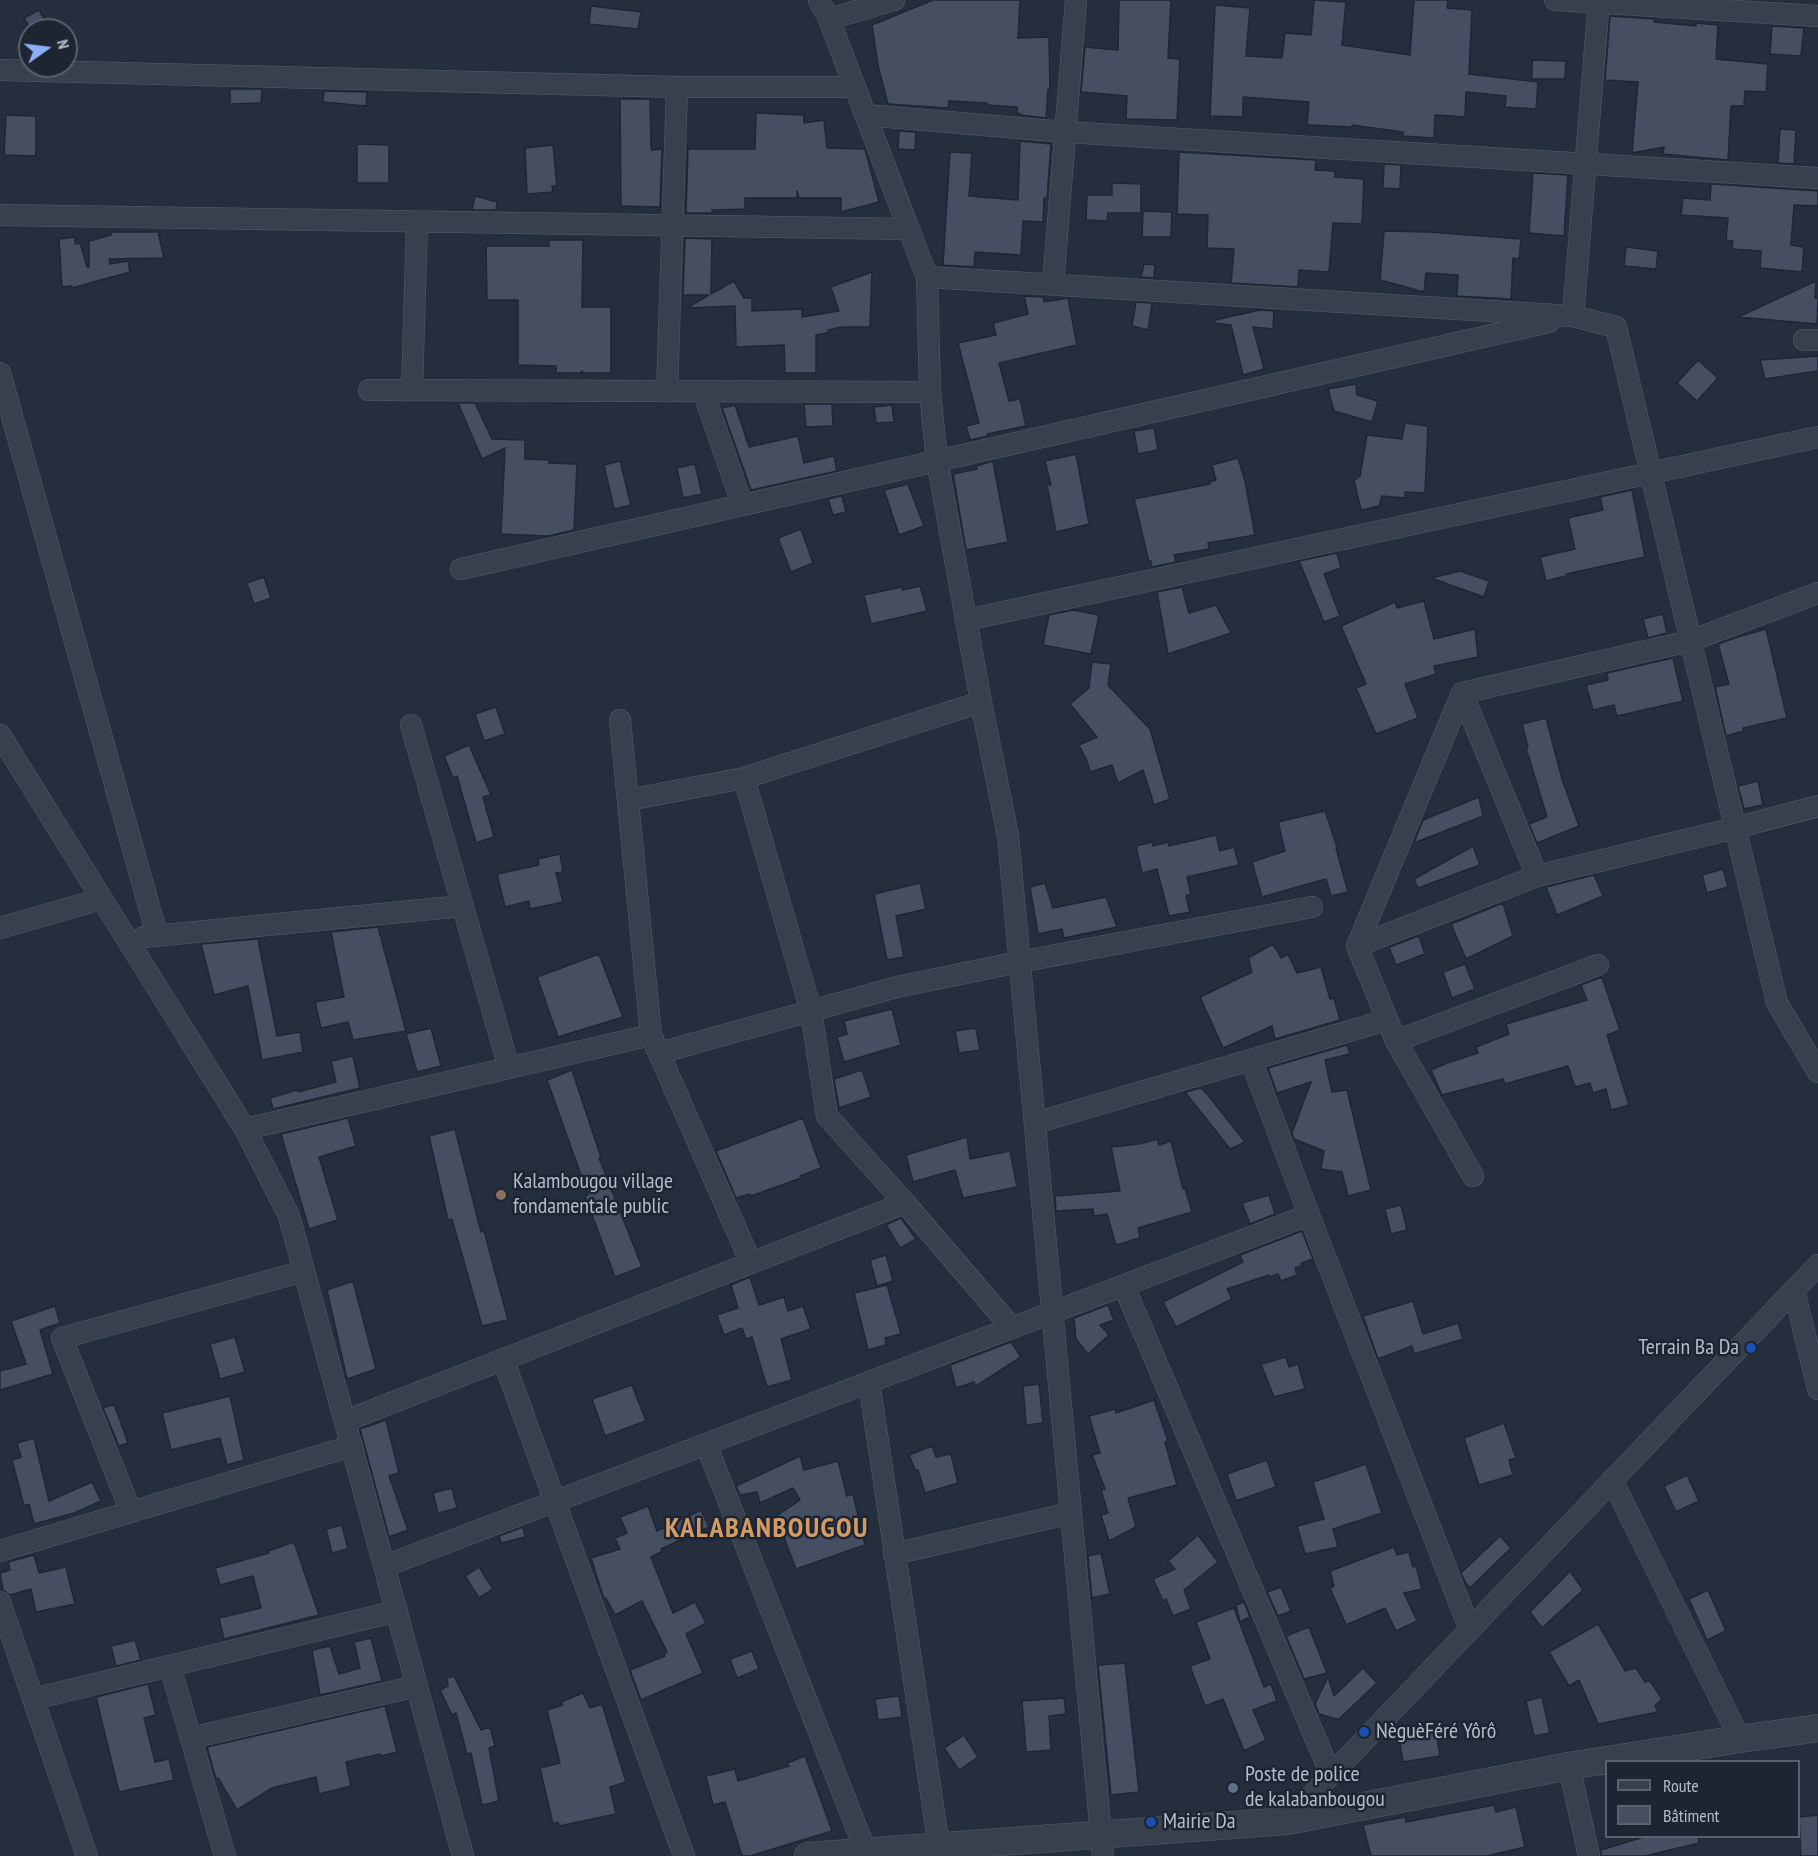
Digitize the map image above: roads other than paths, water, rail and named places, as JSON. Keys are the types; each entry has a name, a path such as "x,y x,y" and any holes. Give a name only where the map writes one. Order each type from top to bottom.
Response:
{"street":[{"path":"819,0 829,20 927,277 930,392 938,460 981,702 1008,836 1102,1845"},
{"path":"829,20 894,0"},
{"path":"1053,284 1076,0"},
{"path":"1555,0 1818,16"},
{"path":"1574,316 1599,1"},
{"path":"0,70 677,87 855,87"},
{"path":"667,391 677,87"},
{"path":"866,115 1066,132 1818,178"},
{"path":"0,215 909,229"},
{"path":"412,390 417,222"},
{"path":"927,277 1574,316 1616,327 1777,1003 1818,1072"},
{"path":"461,569 1574,316"},
{"path":"0,373 157,935"},
{"path":"369,390 930,392"},
{"path":"703,391 742,504"},
{"path":"966,620 1818,437"},
{"path":"1462,693 1690,641 1818,593"},
{"path":"1462,693 1537,876"},
{"path":"1462,693 1357,946 1396,1041 1473,1176"},
{"path":"628,800 744,778 981,702"},
{"path":"620,720 655,1044 751,1263"},
{"path":"411,725 509,1068"},
{"path":"0,735 245,1129 289,1216 463,1856"},
{"path":"744,778 811,1011 827,1116 1012,1328"},
{"path":"1357,946 1537,876 1818,806"},
{"path":"0,928 101,899"},
{"path":"126,938 463,906"},
{"path":"245,1129 509,1068 655,1044 811,1011 897,987 1312,907"},
{"path":"1396,1041 1598,964"},
{"path":"1035,1123 1387,1020"},
{"path":"1251,1060 1470,1630"},
{"path":"345,1421 905,1203"},
{"path":"385,1566 1309,1215"},
{"path":"1287,1821 1818,1265"},
{"path":"131,1512 62,1338 304,1271"},
{"path":"1124,1286 1331,1775"},
{"path":"1794,1290 1818,1389"},
{"path":"503,1359 684,1856"},
{"path":"869,1382 939,1846"},
{"path":"706,1444 849,1854"},
{"path":"0,1551 352,1446"},
{"path":"1612,1480 1740,1739"},
{"path":"894,1554 1071,1513"},
{"path":"0,1602 87,1856"},
{"path":"33,1699 397,1611"},
{"path":"170,1666 225,1856"},
{"path":"190,1738 417,1686"},
{"path":"1607,1760 1818,1728"},
{"path":"808,1856 939,1846 1102,1845 1287,1821 1605,1760"},
{"path":"1569,1766 1589,1856"}],"place":[{"name":"Kalambougou village fondamentale public","path":"501,1195"},
{"name":"Terrain Ba Da","path":"1751,1348"},
{"name":"NèguèFéré Yôrô","path":"1364,1732"},
{"name":"Poste de police de kalabanbougou","path":"1233,1788"},
{"name":"Mairie Da","path":"1151,1822"}],"district":[{"name":"KALABANBOUGOU","path":"767,1529"}]}
